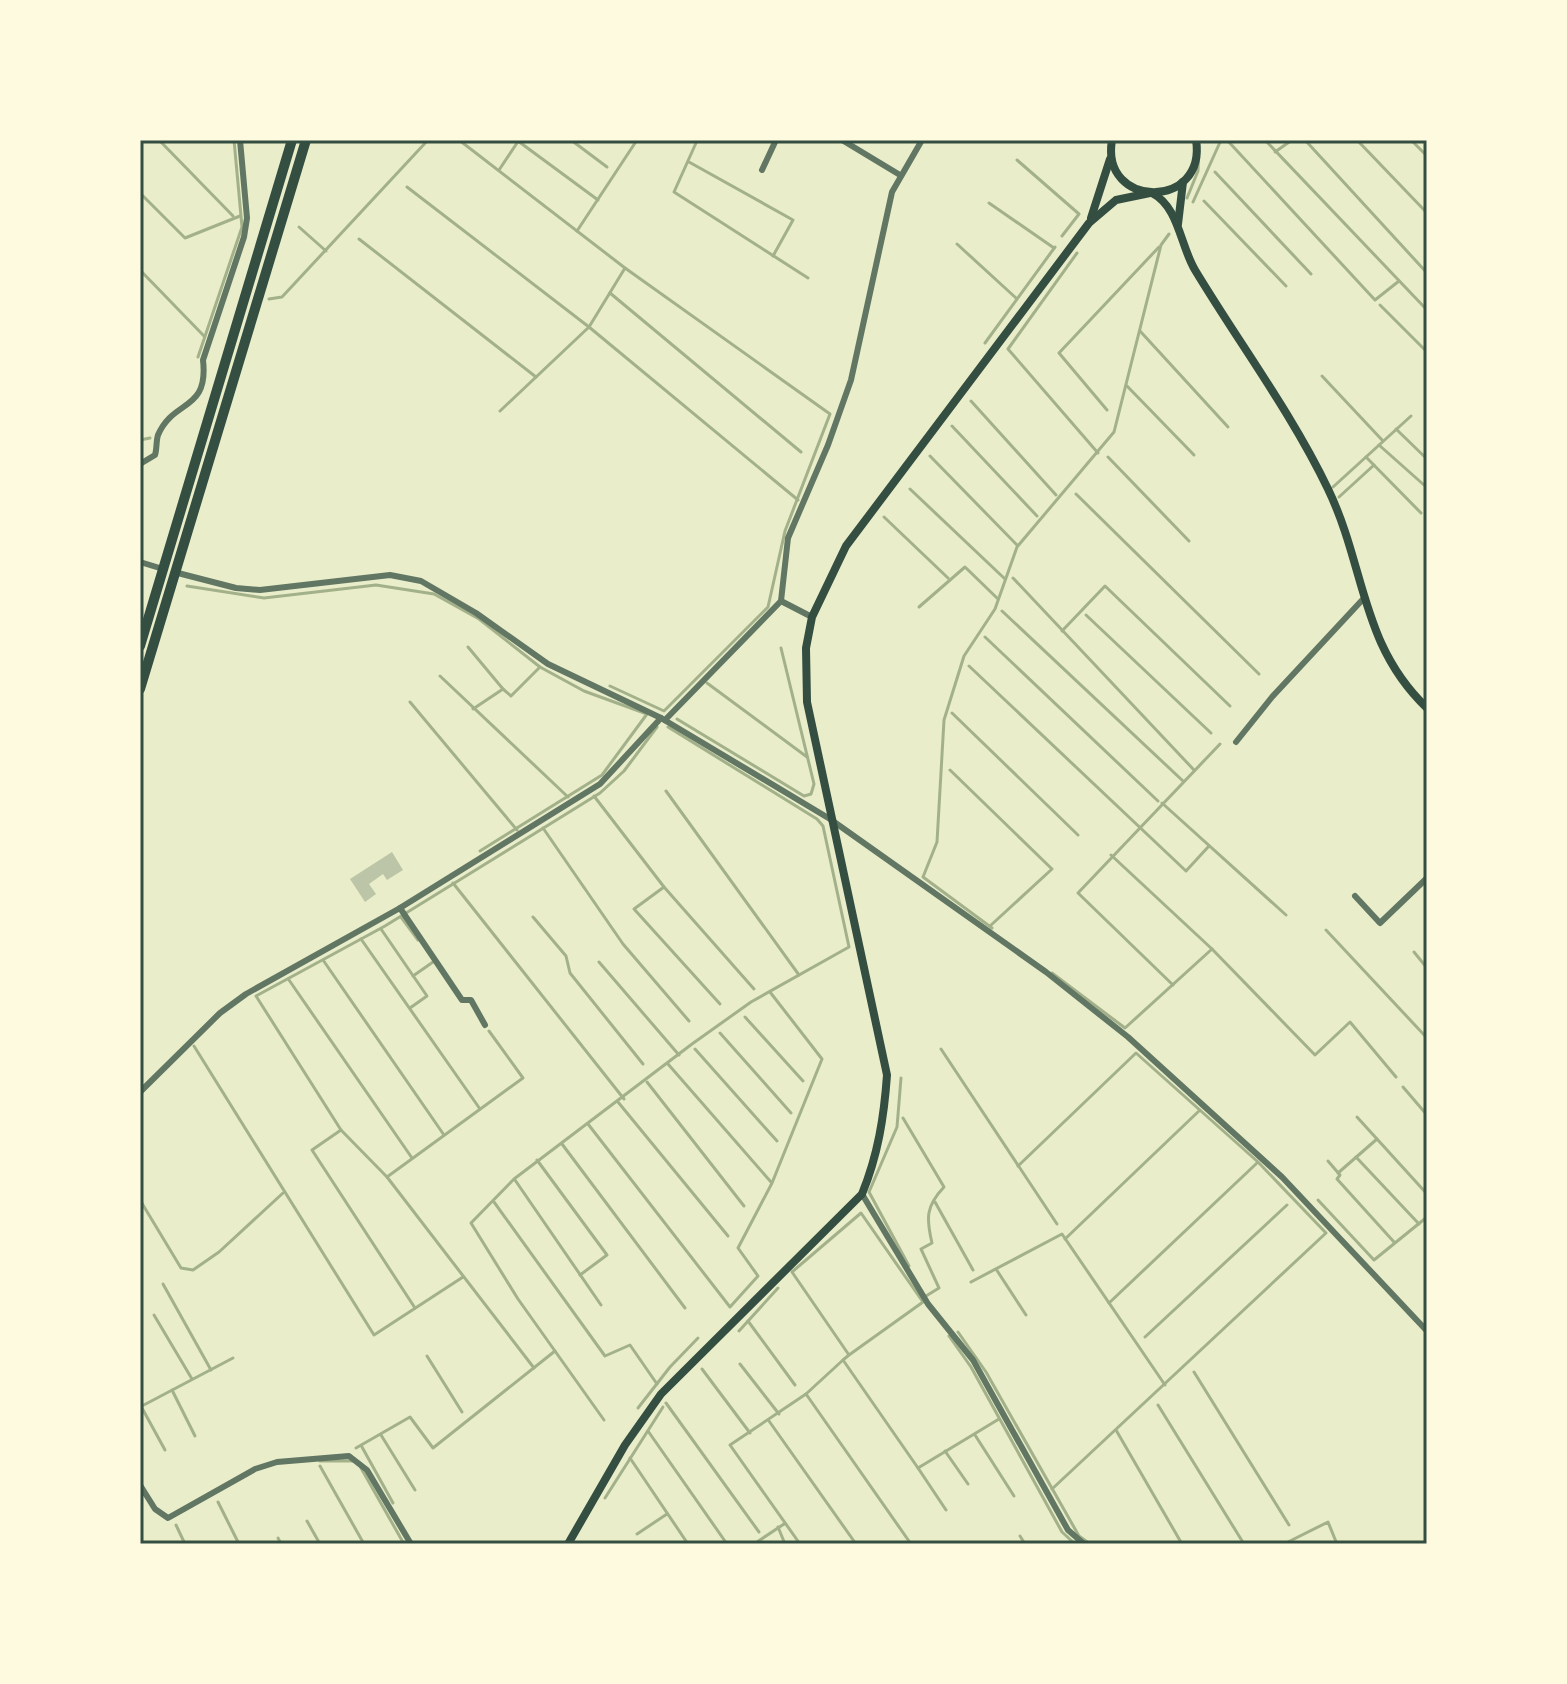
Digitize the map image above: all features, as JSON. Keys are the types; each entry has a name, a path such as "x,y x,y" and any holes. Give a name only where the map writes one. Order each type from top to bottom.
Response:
{"highway":[{"path":"140,646 292,140"},
{"path":"140,689 306,140"}],"main road":[{"path":"568,1544 633,1433 661,1394 862,1194 872,1169 883,1121 887,1075 807,702 806,648 812,617 846,546 1089,223 1116,200 1172,189 1184,181 1195,164 1196,140"},
{"path":"1111,145 1122,179 1132,187 1151,193 1169,207 1194,269 1316,465 1342,520 1372,627 1386,658 1427,708"},
{"path":"1089,223 1104,186 1111,145"},
{"path":"1177,228 1184,181"}],"street":[{"path":"140,464 155,455 157,436 201,392 205,381 203,360 246,229 240,140"},
{"path":"762,170 776,140"},
{"path":"842,140 900,175"},
{"path":"140,1092 220,1013 246,994 400,908 600,784 781,601 788,538 828,445 851,380 892,192 922,140"},
{"path":"140,562 202,581 260,590 390,575 421,581 476,613 548,664 663,719 830,819 1046,972 1128,1037 1282,1177 1427,1331"},
{"path":"1236,742 1272,697 1365,597"},
{"path":"781,601 812,617"},
{"path":"1355,896 1380,923 1427,878"},
{"path":"400,908 462,1000 471,1000 485,1025"},
{"path":"862,1194 928,1304 973,1360 1068,1530 1084,1544"},
{"path":"140,1485 155,1509 168,1518 277,1462 349,1456 367,1470 411,1544"}],"building":[{"path":"392,852 403,870 387,880 383,874 369,884 376,894 365,902 350,879"}],"waterway":[{"path":"159,140 233,216"},
{"path":"198,357 242,227 234,140"},
{"path":"269,299 282,297 428,140"},
{"path":"459,140 625,268 830,414 785,531 768,607 664,711 610,686"},
{"path":"499,170 519,140"},
{"path":"571,140 607,167"},
{"path":"577,231 637,140"},
{"path":"1193,202 1221,140"},
{"path":"1227,140 1375,300 1399,281"},
{"path":"1265,140 1427,310"},
{"path":"1275,152 1292,140"},
{"path":"1305,140 1427,273"},
{"path":"1357,140 1427,213"},
{"path":"1411,140 1427,156"},
{"path":"518,141 598,200"},
{"path":"1187,198 1198,171 1199,141"},
{"path":"696,143 674,192 808,278"},
{"path":"1017,160 1079,214 1062,236"},
{"path":"689,162 793,220 773,256"},
{"path":"1215,172 1311,274"},
{"path":"407,187 589,327 798,500"},
{"path":"140,193 185,238 240,216"},
{"path":"1204,201 1286,286"},
{"path":"989,203 1054,248"},
{"path":"299,227 326,251"},
{"path":"992,928 923,877 937,842 944,720 964,656 995,609 1017,547 1114,432 1161,245 1169,234"},
{"path":"359,239 536,377"},
{"path":"957,244 1016,298"},
{"path":"985,343 1055,247"},
{"path":"1107,410 1059,353 1159,247"},
{"path":"1077,253 1008,349 1098,453"},
{"path":"500,411 589,327 625,268"},
{"path":"140,270 204,336"},
{"path":"610,293 801,452"},
{"path":"1380,305 1427,352"},
{"path":"1140,331 1228,427"},
{"path":"1322,376 1383,441"},
{"path":"1127,386 1194,455"},
{"path":"971,401 1056,495"},
{"path":"1333,487 1411,416"},
{"path":"952,426 1037,516"},
{"path":"1396,429 1427,459"},
{"path":"140,440 150,438"},
{"path":"1379,445 1424,485"},
{"path":"930,456 1017,545"},
{"path":"1108,457 1189,541"},
{"path":"1366,457 1421,513"},
{"path":"1339,497 1374,465"},
{"path":"910,489 1005,579"},
{"path":"1076,494 1259,674"},
{"path":"884,517 948,578"},
{"path":"919,607 965,567 998,599"},
{"path":"1013,578 1194,770"},
{"path":"187,586 264,598 376,585 434,594 479,619 540,667 584,691 647,714 602,775 480,851"},
{"path":"1062,631 1105,586 1230,706"},
{"path":"1002,611 1183,781"},
{"path":"1086,615 1211,733"},
{"path":"985,637 1158,801"},
{"path":"468,647 503,689"},
{"path":"677,719 804,796 811,794 814,784 781,648"},
{"path":"969,666 1186,871 1209,846"},
{"path":"473,709 503,689 511,696 540,667"},
{"path":"440,676 568,797"},
{"path":"707,683 807,757"},
{"path":"410,702 517,830"},
{"path":"952,713 1078,835"},
{"path":"534,1368 387,1177 341,1130 256,996 385,926 600,793 624,771 657,727"},
{"path":"604,1420 518,1299 471,1223 514,1179 692,1044 751,1002 849,947 823,826 817,819 668,727"},
{"path":"1173,985 1078,893 1220,744"},
{"path":"950,770 1052,869 990,926"},
{"path":"666,791 799,975"},
{"path":"594,796 664,887 754,989"},
{"path":"1162,803 1286,915"},
{"path":"543,828 623,944 689,1021"},
{"path":"1111,855 1212,949 1315,1055 1350,1022 1396,1077"},
{"path":"453,883 624,1099"},
{"path":"664,887 634,909 720,1004"},
{"path":"401,917 418,940"},
{"path":"533,917 566,956 570,973 643,1064"},
{"path":"381,929 427,996 410,1008"},
{"path":"1326,930 1427,1038"},
{"path":"361,939 480,1109"},
{"path":"1052,973 1125,1028 1212,949"},
{"path":"1414,952 1427,968"},
{"path":"323,960 444,1135"},
{"path":"413,976 433,962"},
{"path":"599,962 679,1055"},
{"path":"289,980 412,1158"},
{"path":"588,1124 730,1307 758,1276 738,1248 772,1183 822,1059 770,992"},
{"path":"745,1017 803,1081"},
{"path":"387,1177 523,1078 489,1031"},
{"path":"720,1033 791,1113"},
{"path":"194,1046 374,1335 463,1277"},
{"path":"695,1049 777,1141"},
{"path":"941,1049 1057,1224"},
{"path":"1018,1166 1136,1053 1258,1162 1326,1233 1052,1489"},
{"path":"668,1064 771,1182"},
{"path":"901,1078 897,1127 869,1192 909,1266"},
{"path":"647,1082 744,1206"},
{"path":"1403,1087 1427,1115"},
{"path":"618,1102 728,1236"},
{"path":"1065,1239 1200,1110"},
{"path":"1357,1117 1427,1194"},
{"path":"903,1118 944,1187 929,1213 932,1243 921,1249 939,1288 926,1296"},
{"path":"341,1130 312,1150 415,1308"},
{"path":"1338,1173 1377,1139"},
{"path":"562,1144 685,1308"},
{"path":"1356,1157 1419,1224"},
{"path":"537,1160 607,1255 580,1275"},
{"path":"1328,1161 1340,1175 1337,1179 1394,1242"},
{"path":"1109,1303 1257,1163"},
{"path":"515,1180 601,1305"},
{"path":"140,1200 181,1268 193,1270 219,1252 283,1193"},
{"path":"1318,1200 1374,1260 1427,1217"},
{"path":"494,1202 605,1356 630,1345 657,1384"},
{"path":"935,1202 973,1270"},
{"path":"1145,1337 1287,1205"},
{"path":"800,1544 730,1445 806,1394 849,1355 923,1302 861,1213 792,1272 849,1355"},
{"path":"971,1282 1062,1234 1165,1385"},
{"path":"996,1269 1026,1315"},
{"path":"163,1284 211,1370"},
{"path":"739,1331 778,1288"},
{"path":"154,1315 192,1379"},
{"path":"748,1321 795,1385"},
{"path":"958,1332 986,1372 1079,1536 1090,1544"},
{"path":"949,1336 971,1367 1062,1532 1075,1544"},
{"path":"638,1408 698,1338"},
{"path":"356,1448 410,1417 433,1448 555,1351"},
{"path":"427,1356 462,1412"},
{"path":"140,1407 233,1358"},
{"path":"843,1360 918,1468 999,1419"},
{"path":"740,1364 779,1414"},
{"path":"702,1369 750,1433"},
{"path":"1194,1372 1289,1525"},
{"path":"172,1390 195,1436"},
{"path":"806,1394 911,1544"},
{"path":"666,1403 759,1532"},
{"path":"1158,1405 1244,1544"},
{"path":"605,1498 663,1407"},
{"path":"142,1408 165,1450"},
{"path":"769,1421 856,1544"},
{"path":"1116,1430 1182,1544"},
{"path":"648,1431 727,1544"},
{"path":"381,1435 415,1490"},
{"path":"975,1435 1014,1496"},
{"path":"362,1447 393,1503"},
{"path":"945,1451 968,1484"},
{"path":"630,1458 688,1544"},
{"path":"320,1461 352,1461"},
{"path":"320,1466 364,1544"},
{"path":"361,1468 404,1544"},
{"path":"918,1468 946,1510"},
{"path":"218,1502 239,1544"},
{"path":"637,1534 667,1514"},
{"path":"307,1521 320,1544"},
{"path":"1284,1544 1328,1522 1337,1544"},
{"path":"754,1544 784,1524"},
{"path":"176,1525 185,1544"},
{"path":"778,1527 785,1544"},
{"path":"1020,1536 1025,1544"},
{"path":"278,1538 281,1544"}]}
